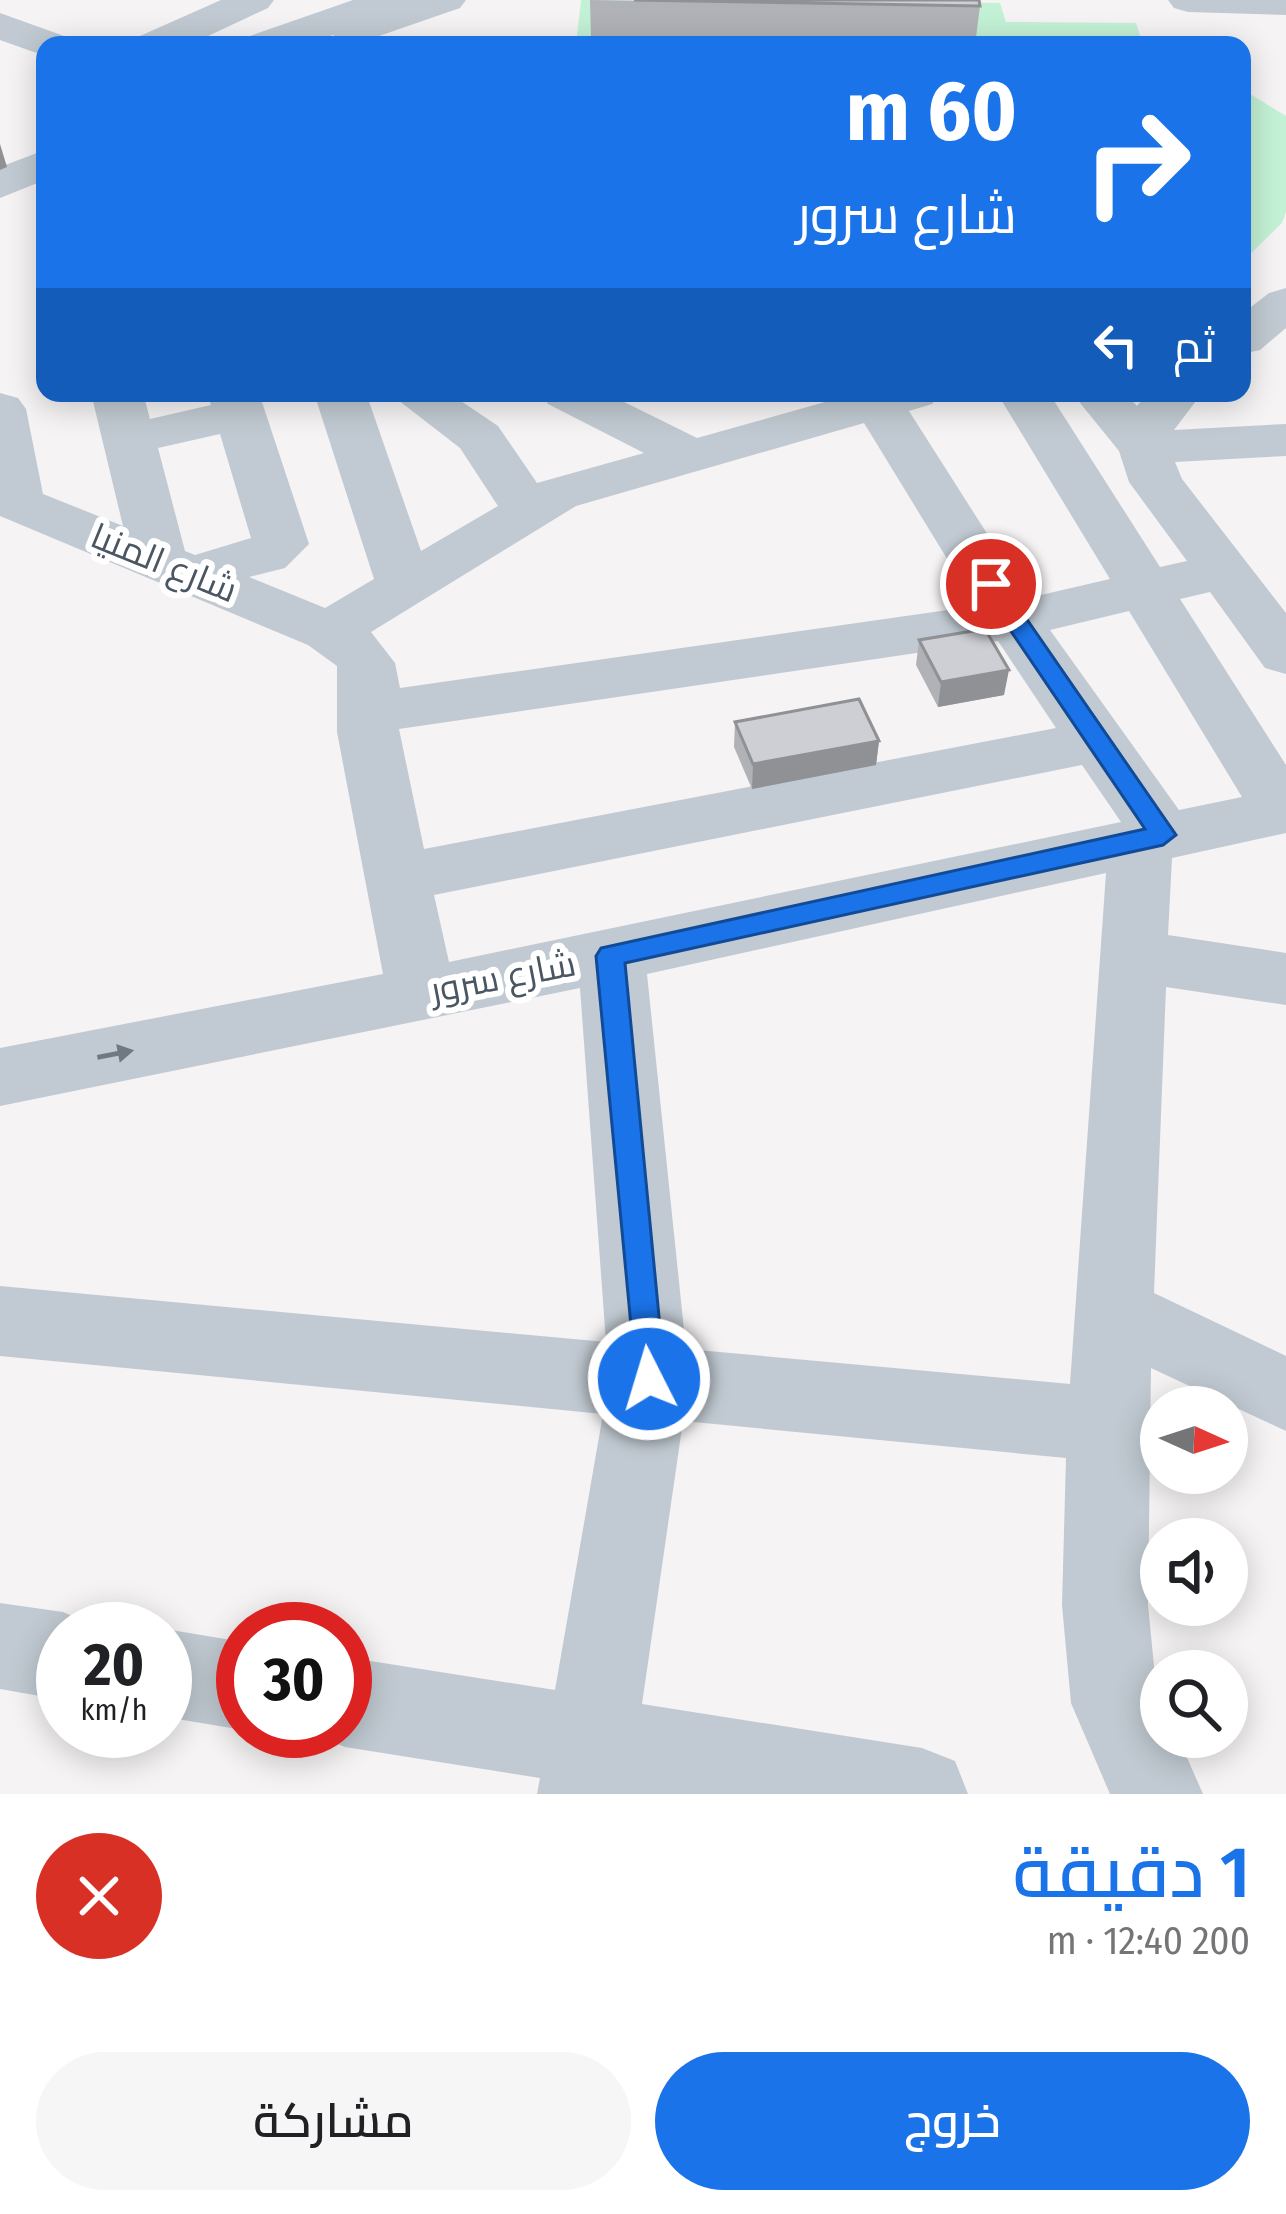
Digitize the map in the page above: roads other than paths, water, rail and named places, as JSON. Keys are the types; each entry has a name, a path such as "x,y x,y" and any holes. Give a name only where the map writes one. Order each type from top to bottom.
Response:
{"street":[{"path":"153,0 174,36 254,0"},
{"path":"290,36 391,0"},
{"path":"346,36 446,0"},
{"path":"1188,0 1286,3"},
{"path":"0,25 36,40"},
{"path":"0,211 25,171"},
{"path":"1251,332 1286,303"},
{"path":"0,390 36,383"},
{"path":"336,402 308,458 280,544 265,556 176,568 123,416 237,404 308,458 404,585"},
{"path":"433,402 479,436 528,510"},
{"path":"584,402 696,458"},
{"path":"421,993 368,713 374,694 364,657 328,631 528,510 597,480 696,458 883,402"},
{"path":"898,402 1013,620 1097,741 1172,834 1132,956 1108,1425 1105,1605 1116,1703 1157,1794"},
{"path":"1028,402 1142,593 1281,798"},
{"path":"1106,402 1144,448 1156,482 1286,654"},
{"path":"1144,448 1149,424 1168,402"},
{"path":"0,409 9,499"},
{"path":"1144,448 1286,440"},
{"name":"شارع المنيا","path":"9,499 328,631"},
{"path":"368,713 1013,620 1223,571"},
{"path":"398,878 1097,741"},
{"name":"شارع سرور","path":"0,1077 610,956 1172,834 1281,798"},
{"path":"588,1769 649,1379 610,956"},
{"path":"1132,956 1286,979"},
{"path":"1113,1311 1286,1394"},
{"path":"0,1322 1108,1425"},
{"path":"0,1646 36,1652"},
{"path":"372,1709 588,1769 922,1794"}]}
